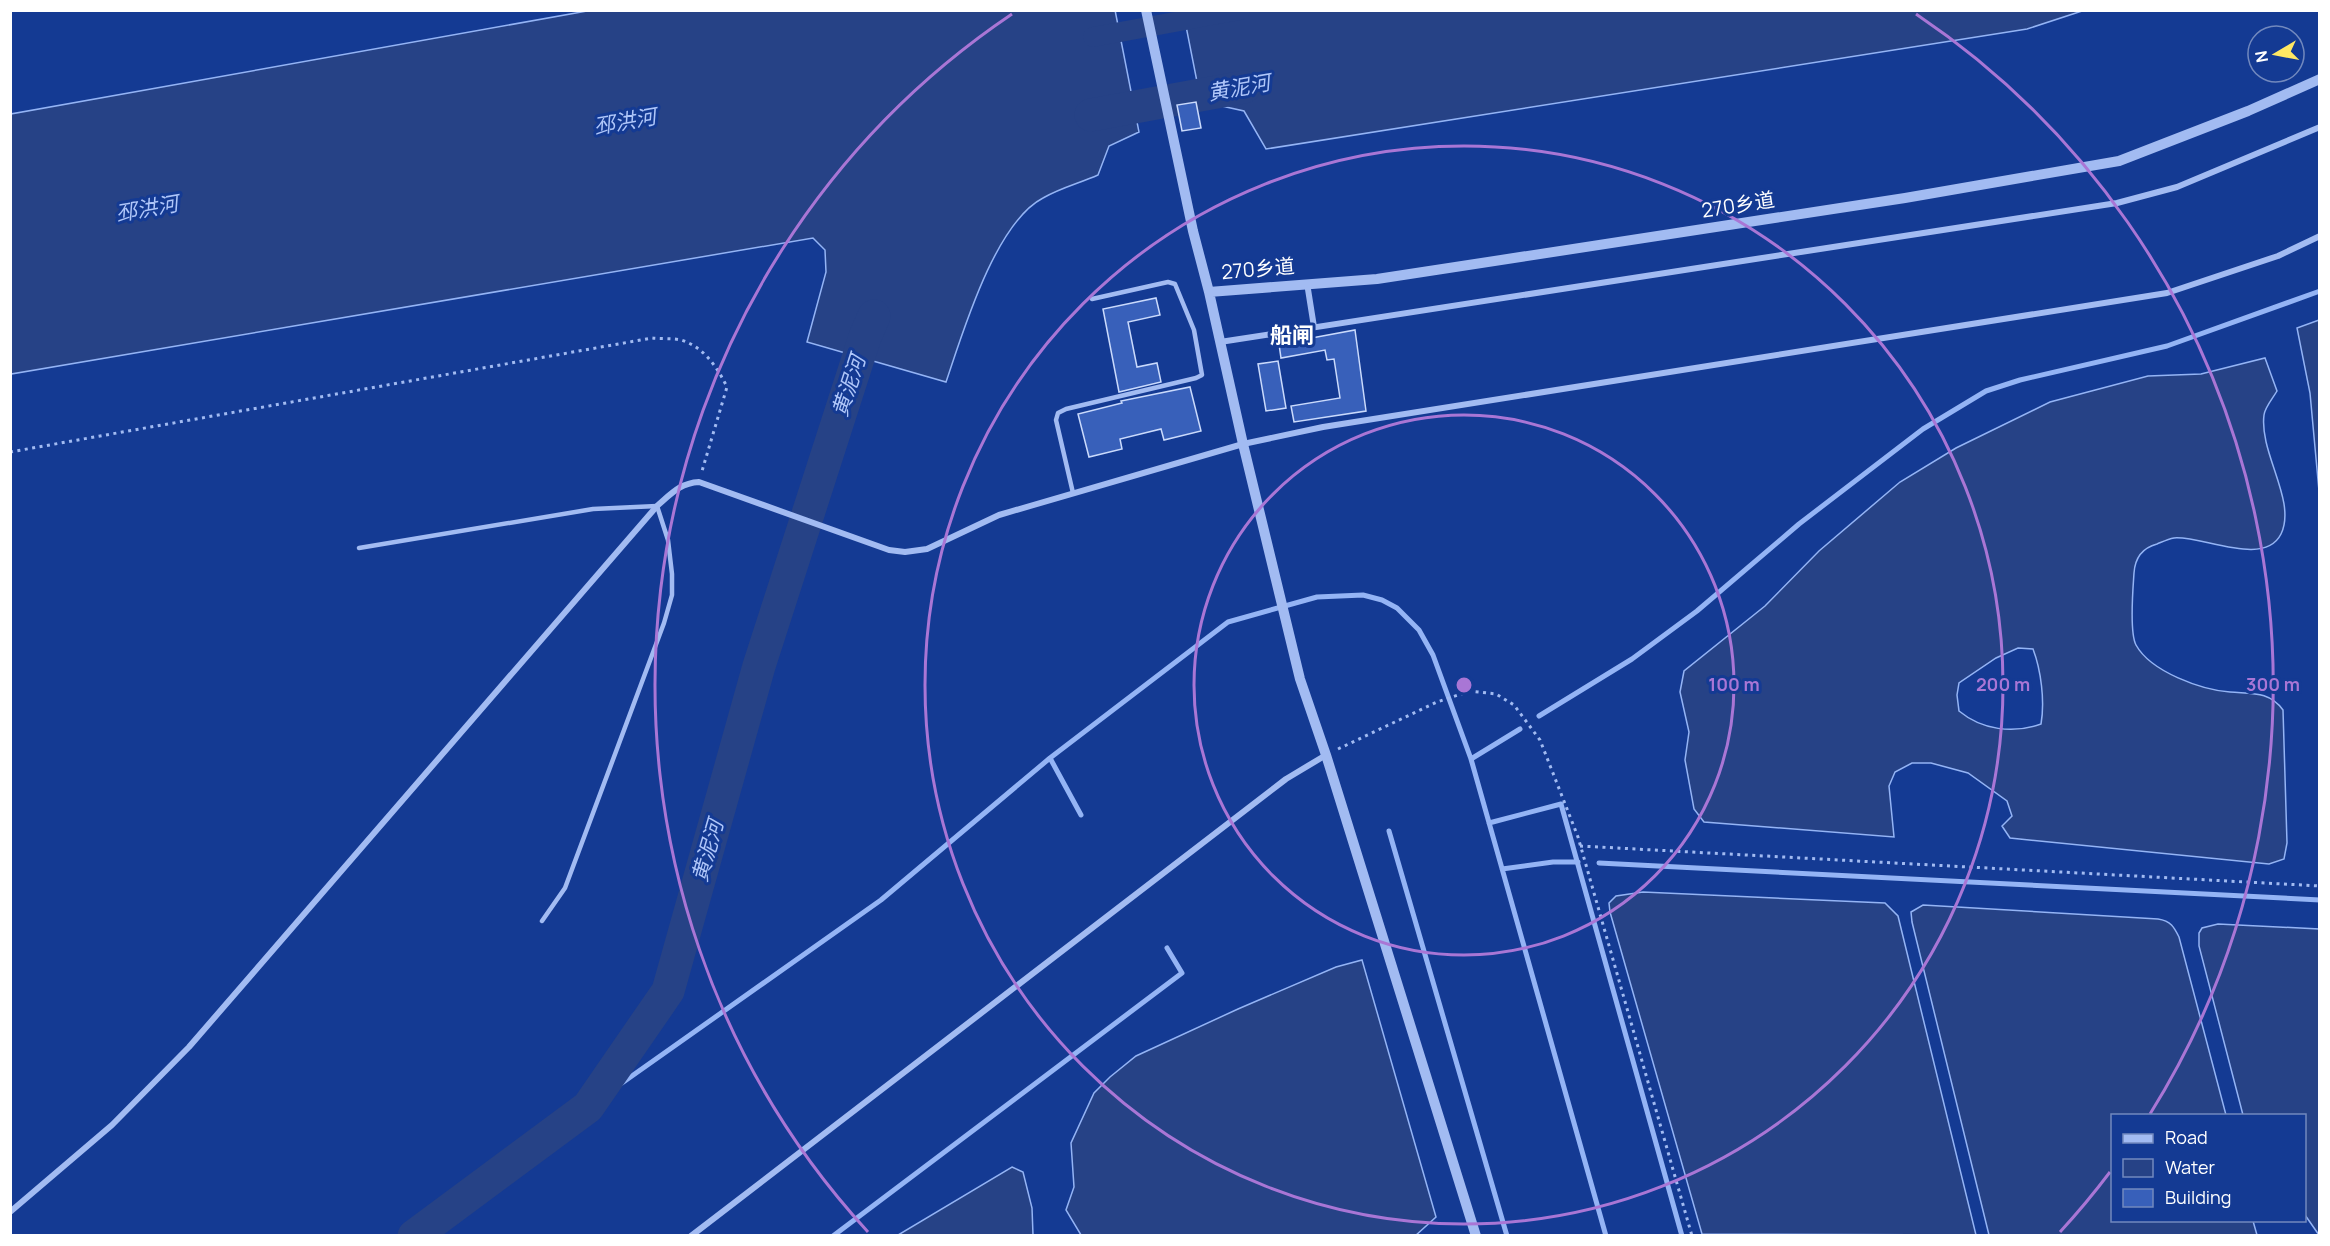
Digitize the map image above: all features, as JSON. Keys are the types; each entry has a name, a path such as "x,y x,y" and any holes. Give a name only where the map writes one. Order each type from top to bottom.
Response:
{"street":[{"name":"270乡道","path":"1146,10 1192,231 1209,292 1377,279 1905,198 2119,160 2248,111 2319,79"},
{"path":"1220,342 2117,203 2176,187 2319,127"},
{"path":"10,1212 112,1125 189,1047 657,506 686,483 699,482 889,550 905,552 927,549 999,515 1243,444 1335,426 2167,293 2278,256 2319,236"},
{"path":"1306,283 1314,327"},
{"path":"1209,292 1300,679 1326,755 1476,1236"},
{"path":"691,1236 1286,779 1326,755"}],"lane":[{"path":"1073,493 1056,420 1058,413 1066,409 1202,375 1194,330 1175,284 1168,282 1092,299"},
{"path":"359,548 594,509 657,506 668,540 672,595 664,623 565,888 542,921"}],"path":[{"path":"10,452 652,338 681,340 701,351 716,365 727,387 699,482"},
{"path":"1326,755 1445,699 1461,694 1470,692 1496,694 1515,705 1540,740 1580,846 1692,1236"},
{"path":"1580,846 2319,886"}],"water":[{"path":"1115,10 1139,132 1109,146 1098,175 1043,198 1026,211 1010,230 983,281 946,382 807,342 826,272 825,250 813,238 11,374 11,114 587,11"},
{"path":"1183,10 2082,11 2027,29 1266,149 1244,111 1217,105 1202,107"},
{"path":"2320,320 2319,491 2310,393 2297,328"},
{"path":"2265,358 2277,391 2264,415 2264,430 2281,492 2285,521 2281,534 2273,544 2261,549 2231,548 2186,538 2174,538 2143,551 2138,558 2134,573 2132,610 2134,639 2143,655 2178,678 2219,691 2266,696 2283,710 2287,843 2284,859 2269,864 2010,838 2002,826 2012,816 2007,801 1968,773 1931,763 1912,763 1895,772 1889,786 1894,837 1704,822 1694,809 1685,760 1689,732 1680,692 1684,671 1765,606 1819,551 1900,482 1956,448 2050,402 2148,376 2201,374","holes":["2018,648 2033,649 2041,686 2043,706 2041,724 2020,729 1998,728 1978,722 1959,711 1957,695 1959,683 1996,658"]},
{"path":"1643,892 1885,903 1898,916 1976,1235 1702,1234 1610,912 1609,903 1616,896"},
{"path":"1923,905 2158,919 2172,925 2179,937 2226,1114 2111,1114 2111,1222 2253,1222 2257,1235 1989,1235 1911,912"},
{"path":"2218,924 2319,929 2319,1235 2306,1216 2306,1114 2243,1114 2199,946 2199,933 2202,928"},
{"path":"1362,960 1436,1217 1415,1236 1081,1235 1066,1210 1074,1187 1071,1143 1094,1093 1110,1077 1136,1056 1336,967"},
{"path":"1012,1167 1023,1172 1032,1208 1033,1235 898,1235"}],"building":[{"path":"1196,102 1201,128 1182,131 1177,105"},
{"path":"1156,298 1160,315 1128,322 1137,367 1157,363 1161,382 1119,392 1103,309"},
{"path":"1355,330 1366,411 1294,422 1291,406 1340,398 1334,359 1327,360 1325,350 1281,358 1279,344"},
{"path":"1278,361 1286,408 1266,411 1258,364"},
{"path":"1190,387 1201,431 1164,440 1161,429 1120,439 1122,449 1089,457 1078,414 1122,403 1121,401"}],"waterway":[{"name":"邳洪河","path":"1093,37 1240,10"},
{"name":"黄泥河","path":"1091,115 1244,87"},
{"path":"1539,716 1632,659 1697,611 1799,524 1923,429 1986,391 2020,380 2167,346 2320,291"},
{"name":"黄泥河","path":"414,1236 588,1107 668,991 759,666 865,337 874,316"},
{"path":"588,1107 881,900 1050,758 1228,622 1317,597 1363,595 1382,600 1397,608 1419,630 1433,655 1471,759 1606,1236"},
{"path":"1471,759 1520,729"},
{"path":"1050,758 1081,815"},
{"path":"1489,823 1561,804 1682,1236"},
{"path":"1389,831 1507,1236"},
{"path":"1502,869 1553,862 1578,862"},
{"path":"1599,863 2320,900"},
{"path":"833,1236 1182,973 1167,948"}],"district":[{"name":"船闸","path":"1292,335"}]}
